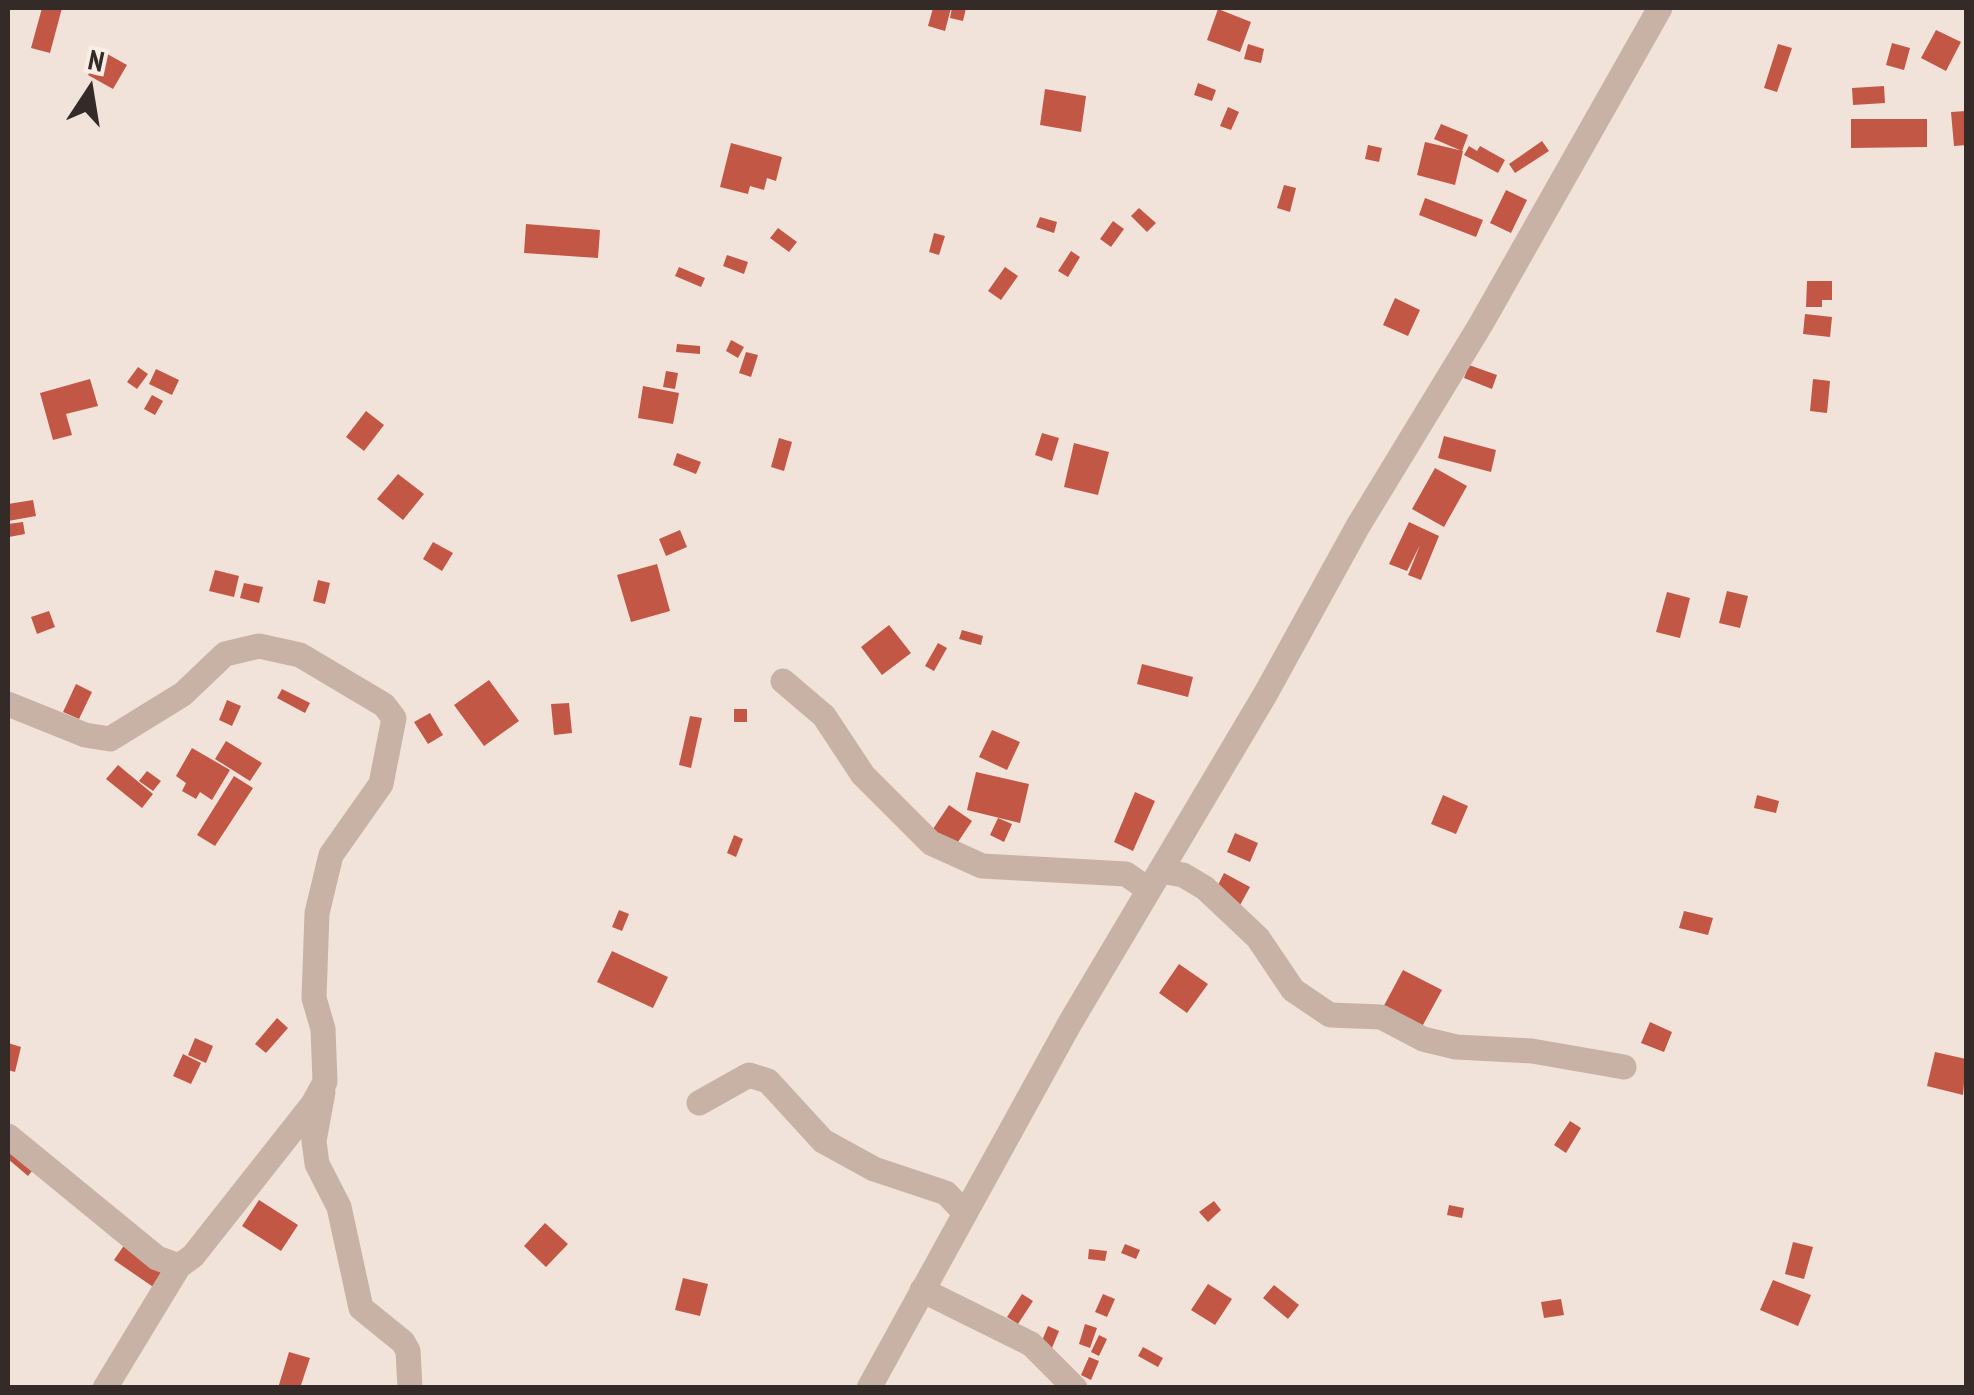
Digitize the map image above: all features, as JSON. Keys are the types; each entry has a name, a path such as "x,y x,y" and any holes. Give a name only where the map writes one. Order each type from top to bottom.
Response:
{"street":[{"path":"869,1388 1155,880 1660,8"},
{"path":"8,704 85,735 110,738 183,694 224,654 259,646 300,655 384,705 394,718 381,784 330,855 317,913 314,998 323,1030 324,1082 314,1141 317,1164 339,1207 360,1308 403,1342 408,1351 410,1388"},
{"path":"782,681 824,716 864,774 931,843 982,866 1126,874 1155,880 1182,875 1205,888 1258,938 1292,990 1330,1015 1381,1017 1423,1038 1456,1046 1532,1051 1624,1067"},
{"path":"700,1103 749,1076 768,1081 824,1141 874,1169 946,1193 965,1213"},
{"path":"106,1388 179,1266 193,1256 314,1104 324,1082"},
{"path":"8,1136 157,1258 179,1266"},
{"path":"922,1290 1031,1344 1076,1388"}],"building":[{"path":"42,8 62,8 50,53 31,48"},
{"path":"933,8 951,8 945,31 928,26"},
{"path":"952,8 966,8 963,21 950,18"},
{"path":"1218,9 1251,22 1240,52 1207,40"},
{"path":"1936,30 1961,42 1946,71 1921,58"},
{"path":"1892,43 1910,48 1904,70 1886,65"},
{"path":"1248,44 1264,49 1261,63 1244,59"},
{"path":"1778,44 1792,48 1777,92 1764,88"},
{"path":"102,51 127,65 113,89 88,75"},
{"path":"1198,83 1216,90 1212,101 1194,95"},
{"path":"1884,86 1885,103 1853,105 1852,88"},
{"path":"1045,89 1086,96 1081,132 1040,125"},
{"path":"1228,107 1239,112 1231,130 1220,126"},
{"path":"1966,111 1966,145 1954,146 1951,112"},
{"path":"1851,119 1927,119 1927,147 1851,148"},
{"path":"1441,124 1468,135 1462,151 1434,139"},
{"path":"1542,141 1549,151 1515,173 1509,164"},
{"path":"1425,142 1463,151 1455,185 1417,175"},
{"path":"731,143 782,157 776,181 767,178 764,190 750,186 748,194 720,187"},
{"path":"1368,145 1382,148 1379,162 1365,159"},
{"path":"1469,146 1477,151 1480,146 1505,160 1498,173 1464,155"},
{"path":"1284,185 1296,188 1290,212 1277,208"},
{"path":"1506,190 1527,200 1511,233 1490,223"},
{"path":"1425,198 1483,220 1476,237 1419,215"},
{"path":"1139,208 1156,223 1147,232 1131,216"},
{"path":"1040,217 1057,222 1054,233 1036,227"},
{"path":"1113,221 1124,229 1111,247 1100,239"},
{"path":"526,224 600,230 598,258 524,253"},
{"path":"778,228 797,242 789,252 770,238"},
{"path":"934,233 945,236 939,255 929,252"},
{"path":"1071,251 1080,257 1068,277 1058,271"},
{"path":"727,255 748,262 744,274 723,266"},
{"path":"679,267 705,278 701,287 675,276"},
{"path":"1005,267 1018,276 1001,300 988,291"},
{"path":"1807,281 1832,281 1832,300 1822,300 1822,307 1806,307"},
{"path":"1395,298 1420,310 1408,336 1383,325"},
{"path":"1805,314 1832,317 1830,337 1803,334"},
{"path":"731,340 744,347 738,358 726,351"},
{"path":"677,344 700,346 700,354 676,352"},
{"path":"746,352 758,355 751,377 739,373"},
{"path":"1469,365 1497,375 1492,389 1464,378"},
{"path":"138,367 148,374 137,389 127,382"},
{"path":"156,369 179,380 172,395 149,384"},
{"path":"666,371 678,373 675,389 663,387"},
{"path":"90,379 98,406 66,414 72,435 53,440 40,393"},
{"path":"1813,379 1830,381 1827,413 1810,411"},
{"path":"643,386 679,393 673,424 638,418"},
{"path":"152,395 163,401 155,415 144,409"},
{"path":"366,411 384,425 364,451 346,437"},
{"path":"1042,433 1059,438 1052,461 1035,455"},
{"path":"1444,436 1496,450 1491,472 1438,458"},
{"path":"779,438 792,442 784,471 771,467"},
{"path":"1074,443 1109,452 1098,495 1064,487"},
{"path":"677,453 701,462 696,474 673,465"},
{"path":"1435,468 1467,486 1444,527 1412,509"},
{"path":"398,474 424,494 403,520 377,499"},
{"path":"33,500 36,516 8,521 8,504"},
{"path":"23,522 25,534 9,537 8,524"},
{"path":"1409,522 1439,536 1421,580 1408,575 1420,545 1407,571 1389,564"},
{"path":"680,530 687,547 666,556 659,539"},
{"path":"433,542 453,553 442,571 423,559"},
{"path":"657,564 670,611 631,622 617,575"},
{"path":"215,570 239,576 234,597 209,591"},
{"path":"318,580 330,583 325,604 313,601"},
{"path":"244,583 263,587 259,603 240,598"},
{"path":"1727,591 1748,596 1740,628 1719,623"},
{"path":"1667,592 1690,598 1680,638 1656,632"},
{"path":"49,611 55,627 37,634 31,617"},
{"path":"889,625 911,653 882,675 861,647"},
{"path":"962,630 983,636 981,645 959,639"},
{"path":"938,643 947,648 934,671 925,666"},
{"path":"1142,664 1193,677 1188,697 1137,684"},
{"path":"489,680 519,721 484,746 454,705"},
{"path":"76,684 92,692 79,719 63,712"},
{"path":"282,689 310,703 305,713 277,698"},
{"path":"227,700 241,706 232,726 219,720"},
{"path":"569,703 572,733 554,735 551,704"},
{"path":"734,709 747,709 747,722 734,722"},
{"path":"430,713 443,735 428,744 414,722"},
{"path":"690,716 702,718 691,768 679,765"},
{"path":"992,730 1020,742 1007,770 979,757"},
{"path":"226,741 262,763 250,781 215,759"},
{"path":"192,748 230,770 212,800 200,792 196,799 182,791 186,783 176,776"},
{"path":"118,765 153,794 142,808 106,779"},
{"path":"147,771 161,781 153,791 139,781"},
{"path":"976,772 1029,784 1020,823 967,810"},
{"path":"234,776 253,788 215,846 197,835"},
{"path":"1135,792 1155,801 1133,851 1114,842"},
{"path":"1443,795 1468,806 1456,834 1431,824"},
{"path":"1757,795 1779,801 1776,813 1754,808"},
{"path":"949,805 972,821 954,848 931,832"},
{"path":"998,818 1012,824 1004,842 990,835"},
{"path":"1235,833 1258,843 1250,862 1227,852"},
{"path":"734,835 743,839 736,857 727,853"},
{"path":"1224,873 1250,887 1239,907 1214,893"},
{"path":"619,910 629,914 622,931 612,927"},
{"path":"1684,911 1713,918 1708,935 1679,928"},
{"path":"612,951 668,977 653,1008 597,982"},
{"path":"1179,964 1208,984 1187,1013 1159,993"},
{"path":"1403,970 1442,990 1418,1034 1380,1013"},
{"path":"277,1018 288,1028 266,1053 255,1044"},
{"path":"1650,1022 1672,1032 1664,1052 1641,1043"},
{"path":"195,1038 213,1046 206,1063 188,1055"},
{"path":"8,1043 21,1047 15,1072 8,1070"},
{"path":"1935,1052 1966,1059 1963,1095 1927,1086"},
{"path":"183,1054 201,1063 191,1084 173,1076"},
{"path":"1570,1121 1581,1128 1566,1153 1554,1145"},
{"path":"8,1133 43,1157 28,1176 8,1159"},
{"path":"259,1200 298,1225 281,1251 242,1226"},
{"path":"1214,1201 1221,1210 1208,1222 1199,1212"},
{"path":"1449,1205 1464,1208 1462,1218 1447,1215"},
{"path":"545,1223 568,1244 546,1267 524,1246"},
{"path":"127,1241 167,1256 159,1291 114,1260"},
{"path":"1793,1242 1813,1247 1804,1279 1785,1274"},
{"path":"1125,1244 1140,1250 1136,1259 1121,1253"},
{"path":"1089,1249 1107,1251 1105,1261 1088,1259"},
{"path":"683,1278 708,1284 700,1316 675,1310"},
{"path":"1773,1280 1811,1295 1798,1326 1760,1310"},
{"path":"1208,1284 1232,1299 1215,1325 1191,1310"},
{"path":"1274,1285 1299,1305 1288,1319 1263,1298"},
{"path":"1022,1294 1033,1301 1018,1324 1007,1317"},
{"path":"1103,1294 1115,1299 1107,1317 1095,1312"},
{"path":"1561,1299 1564,1315 1544,1318 1541,1302"},
{"path":"1085,1324 1097,1328 1090,1348 1079,1344"},
{"path":"1048,1326 1059,1331 1052,1348 1041,1343"},
{"path":"1099,1335 1107,1339 1099,1356 1091,1352"},
{"path":"1143,1347 1163,1358 1158,1367 1138,1356"},
{"path":"289,1352 310,1358 300,1388 278,1388"},
{"path":"1089,1357 1099,1361 1091,1380 1081,1375"}]}
